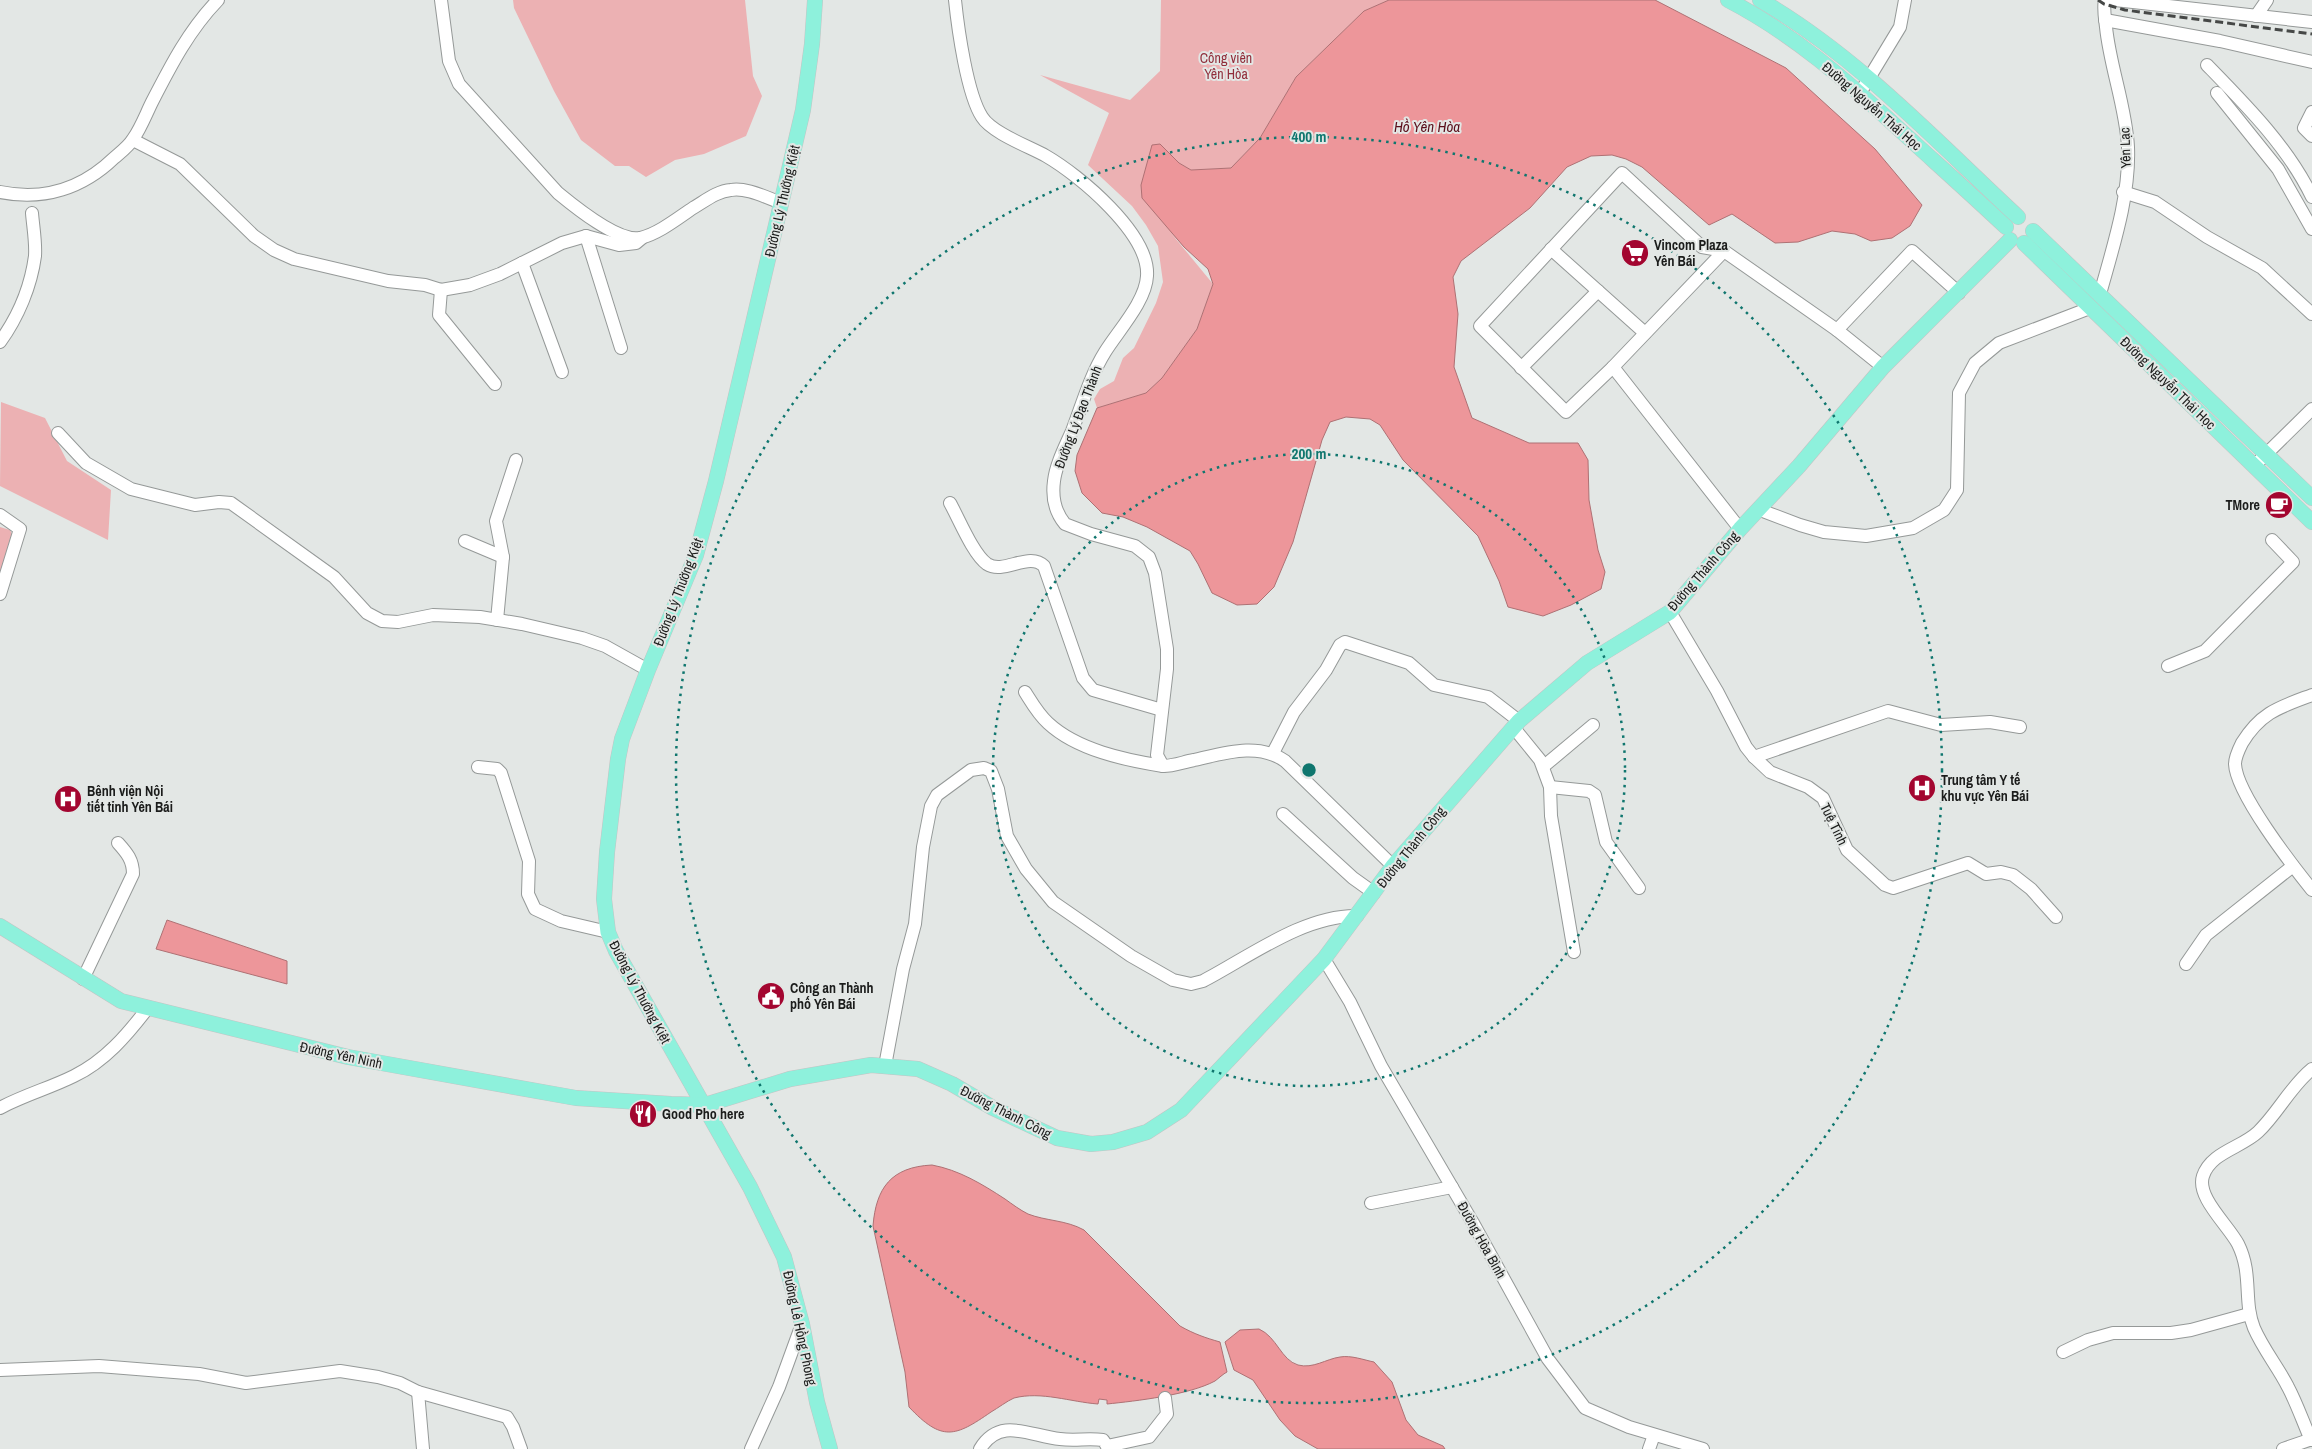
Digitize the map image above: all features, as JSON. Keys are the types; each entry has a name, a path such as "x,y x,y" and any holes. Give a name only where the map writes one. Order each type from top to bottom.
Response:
{"main road":[{"name":"Đường Lý Thường Kiệt","path":"705,1105 633,985 608,932 604,899 606,870 618,759 622,739 648,670 696,555 716,481 803,110 812,44 815,0"},
{"name":"Đường Nguyễn Thái Học","path":"1728,0 1766,22 1805,49 1860,93 2018,232 2100,294 2312,498"},
{"name":"Đường Nguyễn Thái Học","path":"1760,0 1824,42 1869,79 2090,308 2312,522"},
{"name":"Đường Thành Công","path":"705,1105 790,1080 871,1065 918,1070 927,1073 952,1084 993,1108 1057,1138 1091,1144 1113,1142 1146,1132 1181,1110 1324,959 1393,866 1475,770 1517,725 1587,663 1670,612 1883,367 2018,232"},
{"name":"Đường Yên Ninh","path":"0,926 121,1001 147,1009 348,1058 576,1098 628,1103 705,1105"},
{"name":"Đường Lê Hồng Phong","path":"705,1105 750,1186 784,1257 802,1324 817,1402 830,1449"}],"street":[{"path":"0,192 26,196 44,195 70,187 104,168 133,140 180,49 199,21 218,0"},
{"path":"442,0 449,61 452,72 465,92 550,185 575,207 621,236 642,238"},
{"name":"Đường Lý Đạo Thành","path":"955,0 969,83 982,118 994,128 1048,157 1092,189 1127,226 1143,256 1147,276 1144,288 1137,304 1104,353 1092,380 1059,464 1054,480 1054,495 1056,507 1065,524 1091,534 1135,546 1149,557 1155,573 1167,649 1167,668 1157,756 1163,766"},
{"path":"1860,93 1900,27 1904,0"},
{"name":"Yên Lạc","path":"2100,294 2120,217 2128,147 2105,20 2104,0"},
{"path":"2122,0 2312,22"},
{"path":"2256,16 2267,0"},
{"path":"2105,20 2220,41 2312,62"},
{"path":"2207,66 2256,118 2292,161 2312,197"},
{"path":"2217,93 2278,168 2312,229"},
{"path":"2312,112 2304,128 2312,136"},
{"path":"133,140 180,164 254,236 282,255 388,281 441,290 470,285 500,274 562,243 586,236 619,245 636,242 715,195 730,190 740,190 782,203"},
{"path":"1724,252 1566,412 1480,326 1622,173 1702,247 1724,252 1838,330 1883,367"},
{"path":"2123,192 2155,202 2208,237 2262,268 2312,314"},
{"path":"0,342 26,294 35,254 32,213"},
{"path":"586,236 621,348"},
{"path":"1551,249 1645,333"},
{"path":"1838,330 1912,251 1958,293"},
{"path":"522,263 562,372"},
{"path":"441,290 439,315 495,384"},
{"path":"1521,368 1598,291"},
{"path":"1760,510 1816,530 1866,536 1913,528 1944,510 1958,490 1959,392 1975,363 1999,343 2090,308"},
{"path":"1613,366 1740,530"},
{"path":"2254,466 2312,409"},
{"path":"58,433 86,463 131,489 195,506 219,502 231,503 334,577 367,613 382,620 398,622 433,615 497,620 590,640 605,646 648,670"},
{"path":"497,620 503,558 496,520 516,460"},
{"path":"950,504 979,554 988,565 1001,567 1031,561 1040,562 1044,566 1083,678 1088,686 1093,690 1162,710"},
{"path":"0,515 20,529 0,594"},
{"path":"2168,666 2206,652 2293,562 2272,540"},
{"path":"465,541 503,558"},
{"name":"Tuệ Tĩnh","path":"1670,612 1718,691 1746,747 1770,772 1808,787 1823,798 1847,850 1885,885 1893,888 1968,863 1986,874 2005,872 2013,875 2032,889 2056,917"},
{"path":"1273,753 1294,712 1326,670 1340,644 1345,642 1409,663 1434,685 1488,697 1517,725 1544,766 1550,787 1551,816 1574,952"},
{"path":"1025,692 1039,714 1050,725 1078,742 1120,757 1171,766 1253,749 1273,753 1285,762 1393,866"},
{"path":"2312,695 2277,708 2252,726 2240,747 2235,763 2237,778 2255,811 2312,890"},
{"path":"1754,757 1888,711 1941,725 1990,722 2020,726"},
{"path":"1544,766 1593,725"},
{"path":"478,767 497,769 501,773 527,855 528,894 535,909 561,921 608,932"},
{"path":"885,1066 903,969 916,917 927,817 937,795 971,770 984,768 991,771 998,789 1007,836 1026,869 1054,902 1131,956 1179,983 1191,984 1203,981 1311,923 1332,918 1357,916"},
{"path":"1550,787 1589,791 1595,795 1606,842 1639,888"},
{"path":"1283,814 1353,878 1374,892"},
{"path":"83,979 133,874 133,864 128,854 118,843"},
{"path":"2186,964 2206,935 2294,866"},
{"name":"Đường Hòa Bình","path":"1324,959 1350,1002 1381,1066 1452,1187 1548,1359 1585,1408 1629,1427 1701,1449"},
{"path":"0,1108 76,1075 113,1049 126,1037 147,1009"},
{"path":"2283,1449 2311,1439 2289,1388 2254,1330 2249,1314 2246,1261 2237,1243 2205,1196 2201,1186 2203,1175 2210,1161 2258,1132 2297,1082 2312,1069"},
{"path":"1371,1203 1452,1187"},
{"path":"2063,1352 2088,1340 2113,1333 2178,1332 2249,1314"},
{"path":"751,1449 779,1387 802,1324"},
{"path":"0,1370 98,1366 199,1374 246,1384 340,1371 378,1376 400,1383 418,1392 507,1417 513,1427 520,1449"},
{"path":"418,1392 423,1449"},
{"path":"980,1449 985,1441 997,1431 1013,1430 1073,1441 1088,1438 1103,1440 1108,1447 1149,1437 1167,1414 1165,1398"},
{"path":"1649,1449 1654,1435"}],"green space":[{"path":"513,0 745,0 753,76 762,96 746,136 704,154 675,160 646,177 629,166 615,166 581,140 554,91 514,8"},
{"name":"Công viên Yên Hòa","path":"1161,0 1389,0 1364,11 1296,77 1260,138 1231,168 1191,170 1179,163 1160,144 1186,249 1171,233 1213,284 1197,329 1162,378 1146,393 1097,408 1094,399 1100,389 1114,381 1123,358 1134,348 1156,303 1163,282 1158,246 1132,206 1088,165 1109,113 1040,75 1130,100 1160,71"},
{"path":"1,402 45,418 67,461 111,490 108,540 0,486"},
{"path":"0,527 10,530 12,534 0,579"}],"water":[{"name":"Hồ Yên Hòa","path":"1389,0 1655,0 1786,68 1875,149 1922,205 1910,226 1892,238 1871,241 1855,234 1832,231 1798,242 1775,243 1732,214 1709,225 1642,167 1626,159 1612,155 1591,156 1567,167 1530,208 1461,261 1453,277 1458,314 1454,367 1472,418 1529,443 1578,443 1588,460 1589,500 1598,550 1605,572 1601,589 1571,605 1543,616 1508,607 1499,581 1478,536 1403,460 1380,425 1370,419 1346,417 1330,422 1322,440 1293,542 1274,587 1257,604 1237,605 1212,593 1190,551 1147,527 1123,517 1102,513 1082,493 1075,471 1077,455 1097,408 1146,393 1162,378 1197,329 1213,284 1208,269 1184,247 1142,198 1141,185 1152,145 1160,144 1179,163 1191,170 1231,168 1260,138 1296,77 1364,11"},
{"path":"167,920 287,961 287,984 156,949"},
{"path":"932,1165 952,1170 970,1178 1028,1214 1070,1224 1084,1230 1180,1326 1200,1336 1220,1342 1227,1372 1204,1386 1162,1397 1107,1404 1107,1400 1099,1399 1098,1404 1045,1396 1024,1396 1014,1398 968,1427 958,1431 940,1431 931,1426 909,1407 905,1372 873,1226 878,1201 888,1182 906,1170"},
{"path":"1259,1329 1270,1337 1287,1358 1298,1365 1309,1366 1344,1357 1374,1362 1392,1382 1406,1420 1418,1435 1443,1446 1445,1449 1318,1449 1295,1436 1280,1420 1253,1380 1234,1370 1225,1342 1240,1330"}],"railway":[{"path":"2098,0 2104,4 2125,10 2312,34"}],"place":[{"name":"Vincom Plaza Yên Bái","path":"1635,253"},
{"name":"TMore","path":"2279,505"},
{"name":"Trung tâm Y tế khu vực Yên Bái","path":"1922,788"},
{"name":"Bệnh viện Nội tiết tỉnh Yên Bái","path":"68,799"},
{"name":"Công an Thành phố Yên Bái","path":"771,996"},
{"name":"Good Pho here","path":"643,1114"}]}
